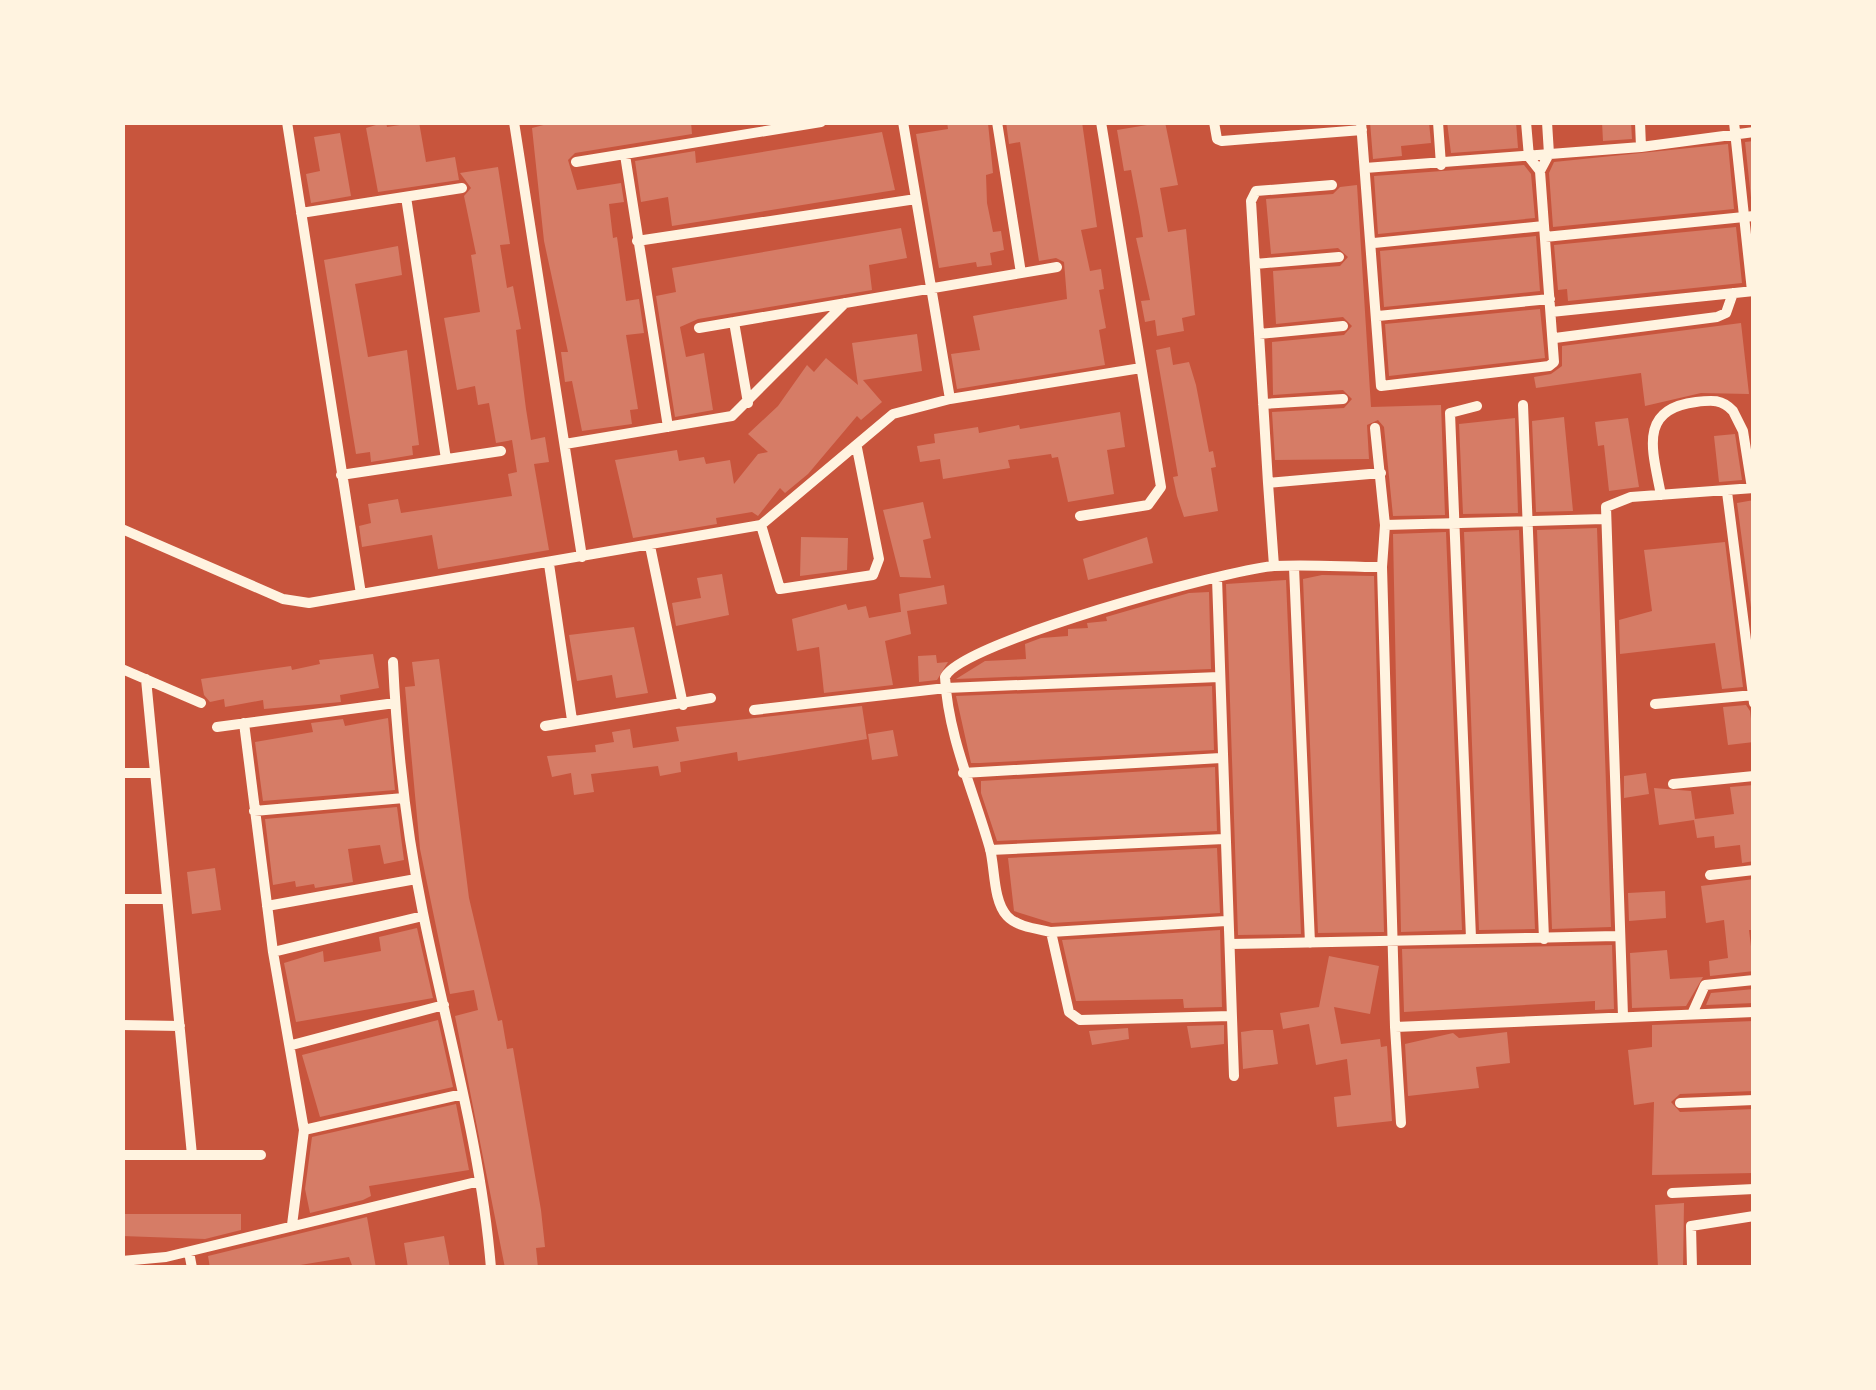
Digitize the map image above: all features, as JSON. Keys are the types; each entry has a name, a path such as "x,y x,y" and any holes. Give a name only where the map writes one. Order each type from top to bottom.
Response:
{"street":[{"path":"287,122 361,594"},
{"path":"514,122 582,557"},
{"path":"748,122 750,135"},
{"path":"576,162 821,122"},
{"path":"903,122 950,399"},
{"path":"997,122 1021,273"},
{"path":"1080,516 1148,505 1157,498 1161,487 1102,122"},
{"path":"1214,122 1217,139 1222,142 1361,126 1374,243 1381,386 1549,366 1554,362 1540,171 1549,154 1547,122"},
{"path":"1284,122 1284,136"},
{"path":"1438,122 1441,165"},
{"path":"1526,122 1529,157 1540,171"},
{"path":"1640,122 1641,147"},
{"path":"1365,168 1641,147 1735,128 1754,132"},
{"path":"1552,312 1753,291 1748,216 1735,128"},
{"path":"624,155 668,427"},
{"path":"1274,566 1251,201 1256,191 1332,185"},
{"path":"300,214 462,188"},
{"path":"406,198 446,459"},
{"path":"637,241 916,198"},
{"path":"1374,243 1748,216"},
{"path":"1255,264 1338,257"},
{"path":"699,328 1057,267"},
{"path":"1555,338 1717,317 1726,313 1733,293"},
{"path":"1378,316 1550,299"},
{"path":"565,444 723,419 748,403 844,304"},
{"path":"734,322 748,403"},
{"path":"1259,334 1343,326"},
{"path":"122,529 283,599 309,604 761,525 893,414 950,399 1141,368"},
{"path":"1264,404 1343,399"},
{"path":"1623,1016 1606,507 1614,501 1660,495 1753,488 1743,431 1733,411 1710,400 1666,411 1656,422 1652,441 1660,495"},
{"path":"1471,938 1450,413 1477,406"},
{"path":"1522,406 1544,939"},
{"path":"1374,428 1385,525 1382,567 1401,1123"},
{"path":"761,525 780,589 874,575 879,560 857,448"},
{"path":"342,475 501,451"},
{"path":"1268,482 1381,473"},
{"path":"1727,492 1754,703"},
{"path":"1385,525 1604,519"},
{"path":"650,546 683,705"},
{"path":"549,564 572,720"},
{"path":"1226,921 1051,932 1006,916 990,850 963,772 946,688 952,665 1025,633 1217,578 1274,566 1382,567"},
{"path":"1294,567 1310,943"},
{"path":"1217,578 1234,1076"},
{"path":"394,662 404,798 416,878 464,1094 491,1268"},
{"path":"122,668 201,703"},
{"path":"754,710 946,688 1219,676"},
{"path":"146,678 192,1155"},
{"path":"1655,704 1753,695"},
{"path":"544,726 711,698"},
{"path":"217,728 395,703"},
{"path":"244,723 273,952 304,1130 292,1225"},
{"path":"963,772 1221,758"},
{"path":"122,773 155,773"},
{"path":"1674,784 1754,776"},
{"path":"254,810 404,798"},
{"path":"990,850 1224,839"},
{"path":"1710,875 1754,870"},
{"path":"267,906 416,878"},
{"path":"122,898 168,899"},
{"path":"273,952 424,916"},
{"path":"1051,932 1064,1002 1080,1020 1231,1016"},
{"path":"1230,944 1618,936"},
{"path":"1692,1014 1704,985 1754,980"},
{"path":"292,1045 444,1005"},
{"path":"1395,1027 1754,1012"},
{"path":"122,1025 180,1026"},
{"path":"304,1130 464,1094"},
{"path":"1680,1102 1754,1100"},
{"path":"122,1155 260,1156"},
{"path":"122,1261 167,1262 189,1252 292,1225 480,1181"},
{"path":"1672,1193 1754,1189"},
{"path":"1692,1268 1690,1226 1754,1216"},
{"path":"189,1252 192,1268"}],"building":[{"path":"386,122 387,127 419,122 426,162 455,157 459,180 378,192 366,128"},
{"path":"555,122 691,122 692,134 575,153 568,160 577,190 621,183 624,202 609,204 613,238 617,237 626,301 639,299 644,333 626,335 638,409 630,410 632,424 582,431 572,381 565,382 561,352 568,352 544,241 532,128"},
{"path":"947,122 988,123 993,173 986,175 987,203 993,232 1001,231 1004,250 990,253 992,265 977,267 976,262 939,268 916,134 948,129"},
{"path":"1006,122 1082,122 1097,227 1081,230 1090,271 1101,269 1104,289 1099,290 1106,328 1099,330 1105,365 957,389 951,354 980,350 973,316 1067,299 1064,262 1056,258 1039,261 1020,142 1009,144"},
{"path":"1165,122 1178,185 1160,188 1168,232 1186,229 1195,315 1182,318 1184,331 1157,336 1155,320 1145,322 1141,301 1150,300 1136,238 1143,237 1131,170 1124,171 1117,130"},
{"path":"1370,122 1429,122 1431,143 1401,146 1402,156 1373,159"},
{"path":"1447,122 1516,122 1518,148 1451,153"},
{"path":"1602,122 1631,122 1632,139 1603,141"},
{"path":"882,132 895,190 672,226 668,197 641,202 635,161 695,151 696,163"},
{"path":"340,133 351,196 311,203 306,174 320,171 314,137"},
{"path":"1754,141 1754,207 1752,207 1745,142"},
{"path":"1728,144 1734,209 1553,227 1549,173 1554,162"},
{"path":"1524,165 1531,174 1535,218 1378,234 1374,176"},
{"path":"498,167 510,244 500,245 507,288 513,286 521,329 516,330 531,440 545,437 549,462 534,464 549,550 438,569 432,535 362,547 359,526 371,523 368,504 398,499 401,513 512,496 508,474 517,472 512,440 496,443 489,403 478,405 475,386 457,390 444,318 480,312 471,255 476,254 464,196 471,188 460,173"},
{"path":"1357,185 1371,407 1441,405 1445,515 1393,516 1384,427 1378,420 1367,425 1369,459 1275,460 1272,412 1344,408 1352,399 1343,390 1273,395 1272,342 1344,335 1352,326 1343,317 1276,324 1273,271 1340,266 1348,257 1338,248 1271,254 1266,199 1333,194 1340,187"},
{"path":"1736,227 1742,283 1568,301 1567,289 1558,290 1554,245"},
{"path":"901,228 907,258 869,265 872,290 698,319 680,327 686,357 704,353 713,410 675,417 656,296 676,292 672,268"},
{"path":"1536,236 1540,291 1384,307 1380,251"},
{"path":"398,246 402,275 355,284 368,357 407,350 419,445 412,446 413,455 371,462 370,452 356,454 324,260"},
{"path":"1540,309 1545,358 1389,376 1385,324"},
{"path":"1741,323 1749,394 1701,393 1645,406 1641,373 1536,388 1534,377 1551,374 1562,366 1562,346"},
{"path":"917,334 922,371 863,380 882,402 861,420 857,416 808,474 785,493 780,488 758,516 752,512 716,518 717,524 633,538 615,460 677,450 679,461 704,457 706,464 730,460 734,484 758,454 768,452 748,434 778,406 807,365 814,372 826,358 858,385 852,343"},
{"path":"1170,347 1173,365 1189,362 1196,385 1209,452 1213,451 1216,467 1211,468 1218,511 1184,517 1177,496 1173,477 1178,476 1156,350"},
{"path":"1120,412 1125,447 1107,450 1114,494 1068,502 1058,457 1052,458 1051,454 1008,460 1010,468 943,479 940,459 920,462 917,446 935,443 934,434 978,427 979,433 1019,425 1020,429"},
{"path":"1564,417 1573,511 1536,512 1532,421"},
{"path":"1515,418 1518,513 1463,514 1459,424"},
{"path":"1628,418 1639,487 1609,491 1604,445 1598,446 1595,422"},
{"path":"1735,434 1742,480 1719,482 1714,436"},
{"path":"1754,500 1754,630 1737,503"},
{"path":"923,502 931,538 923,540 931,578 900,577 883,510"},
{"path":"1597,528 1611,927 1552,929 1537,530"},
{"path":"1519,530 1535,929 1479,930 1464,532"},
{"path":"1446,532 1462,930 1401,932 1393,534"},
{"path":"801,537 848,538 847,570 800,576"},
{"path":"1147,537 1153,563 1088,580 1083,559"},
{"path":"1725,542 1743,687 1722,689 1715,643 1620,654 1619,620 1652,611 1644,550"},
{"path":"722,574 729,615 676,626 672,603 701,598 697,578"},
{"path":"1322,575 1374,576 1384,932 1318,933 1303,579"},
{"path":"1286,580 1301,934 1238,935 1226,584"},
{"path":"944,585 947,604 907,611 911,634 885,641 893,685 824,693 819,647 797,651 792,619 846,604 848,610 866,606 869,618 901,612 899,594"},
{"path":"1209,592 1211,669 956,679 985,661 1026,659 1025,644 1041,638 1068,636 1068,629 1088,628 1087,623 1107,621 1106,617 1189,593"},
{"path":"634,627 648,693 616,698 612,675 577,681 569,635"},
{"path":"373,654 379,688 340,695 341,702 264,709 263,700 225,707 224,699 210,702 204,695 201,679 291,666 292,670 320,664 319,660"},
{"path":"936,655 937,663 948,662 937,680 919,682 918,656"},
{"path":"439,659 469,898 498,1021 502,1020 507,1049 513,1048 541,1210 545,1247 536,1248 538,1268 505,1268 455,1016 478,1010 474,990 450,994 420,849 405,687 415,686 412,662"},
{"path":"1212,686 1214,750 980,763 971,763 956,696"},
{"path":"1746,705 1754,742 1728,745 1723,707"},
{"path":"862,706 867,739 738,761 737,752 680,762 681,772 660,776 658,766 591,774 594,792 574,795 571,773 552,777 547,756 596,752 595,745 614,742 612,732 630,729 633,748 679,741 676,727"},
{"path":"388,718 395,790 263,801 255,742 313,732 311,723 343,719 345,726"},
{"path":"893,730 898,756 872,760 868,734"},
{"path":"1215,767 1217,831 997,841 981,793 981,781"},
{"path":"1646,773 1649,794 1624,798 1624,776"},
{"path":"1754,785 1754,861 1742,863 1740,845 1715,848 1714,836 1697,838 1694,820 1659,825 1654,788 1691,791 1695,819 1734,814 1730,787"},
{"path":"397,807 404,860 384,864 380,845 348,849 353,882 315,888 314,884 296,887 295,881 273,885 265,819"},
{"path":"1217,848 1220,913 1052,923 1014,911 1008,858"},
{"path":"215,868 221,910 192,914 187,872"},
{"path":"1754,879 1754,930 1749,930 1754,971 1710,976 1709,961 1728,958 1724,920 1706,923 1701,886"},
{"path":"1665,891 1666,918 1629,921 1628,893"},
{"path":"417,928 433,998 296,1022 284,963 323,951 324,962 381,951 379,937"},
{"path":"1220,930 1222,1007 1184,1008 1183,999 1076,1001 1062,940"},
{"path":"1612,945 1614,1009 1595,1010 1595,1001 1404,1012 1402,949"},
{"path":"1667,950 1670,979 1703,977 1686,1006 1632,1008 1630,953"},
{"path":"1329,956 1379,966 1370,1014 1334,1007 1341,1044 1380,1039 1381,1047 1387,1046 1392,1121 1337,1127 1334,1097 1351,1095 1347,1059 1316,1065 1309,1024 1283,1029 1280,1013 1319,1007"},
{"path":"1754,989 1754,1003 1706,1005 1711,993"},
{"path":"438,1020 453,1087 320,1117 302,1055"},
{"path":"1754,1021 1754,1091 1680,1094 1671,1102 1680,1112 1754,1109 1754,1173 1652,1175 1654,1102 1634,1105 1628,1050 1652,1047 1652,1025"},
{"path":"1224,1025 1224,1044 1191,1048 1187,1026"},
{"path":"1128,1028 1129,1039 1092,1045 1089,1031"},
{"path":"1273,1030 1278,1064 1243,1069 1241,1032"},
{"path":"1507,1032 1510,1063 1476,1067 1479,1088 1408,1096 1405,1044 1453,1033 1459,1038"},
{"path":"456,1104 469,1170 369,1186 371,1196 363,1200 310,1213 305,1189 312,1137"},
{"path":"1684,1203 1683,1268 1658,1268 1655,1205"},
{"path":"122,1214 241,1214 241,1230 205,1239 122,1236"},
{"path":"367,1217 376,1268 353,1268 349,1257 282,1268 210,1268 208,1256"},
{"path":"444,1236 450,1268 408,1268 404,1243"}]}
